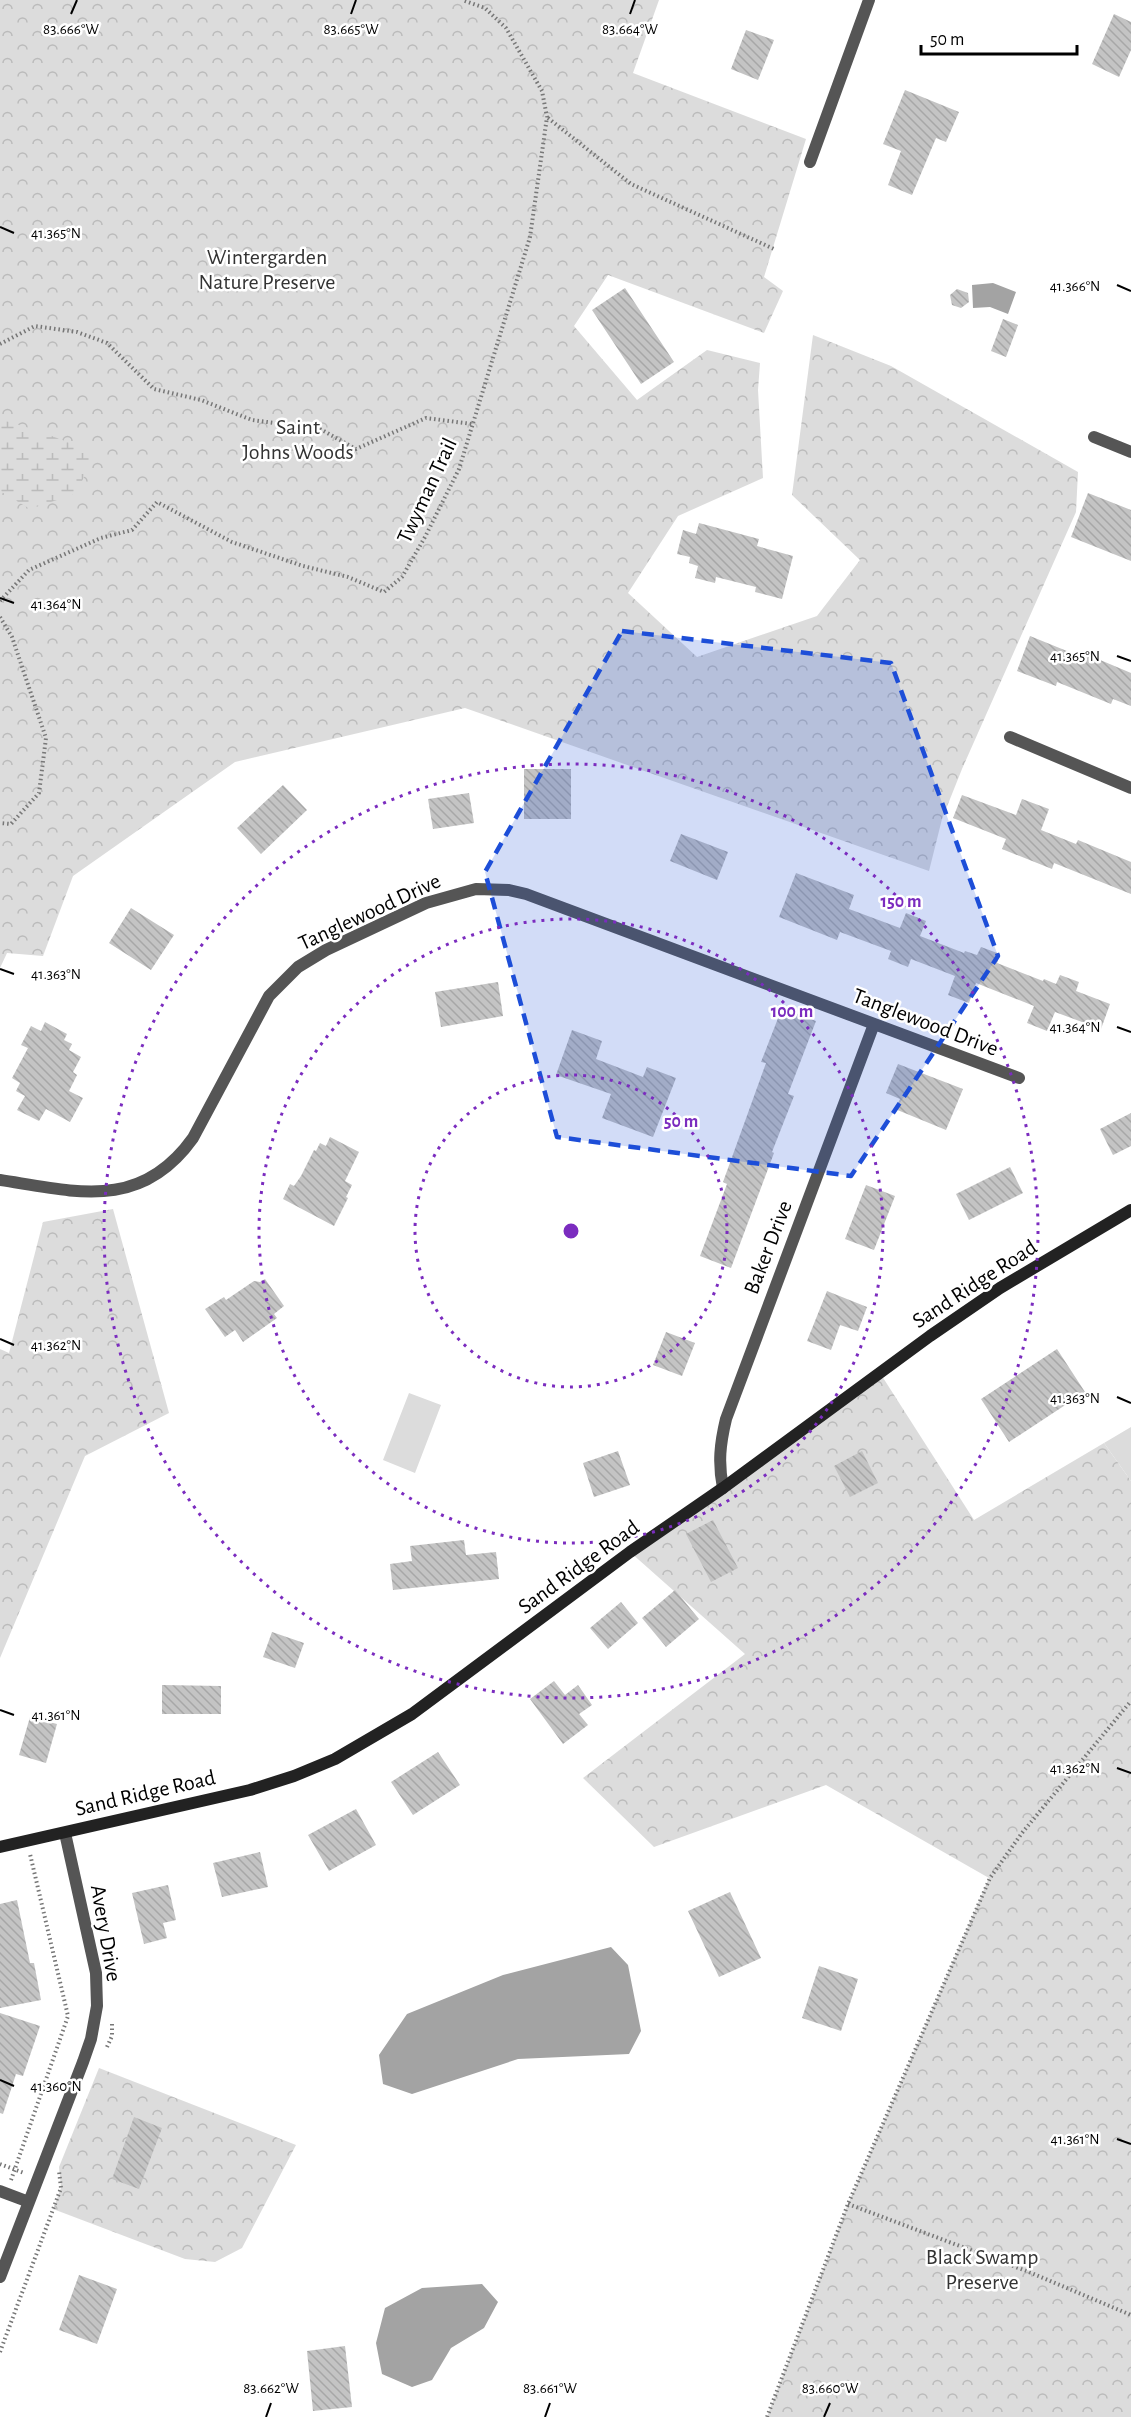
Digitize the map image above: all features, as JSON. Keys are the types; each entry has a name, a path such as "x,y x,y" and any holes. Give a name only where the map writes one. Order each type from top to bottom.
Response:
{"street":[{"path":"810,162 869,0"},
{"path":"1094,437 1131,452"},
{"path":"1010,737 1131,788"},
{"name":"Tanglewood Drive","path":"0,1180 62,1190 92,1191 127,1188 141,1184 157,1175 183,1152 194,1138 269,996 285,978 326,950 426,903 459,892 492,888 526,894 1019,1078"},
{"name":"Baker Drive","path":"723,1488 719,1466 719,1446 726,1419 874,1024"},
{"name":"Sand Ridge Road","path":"0,1847 250,1790 294,1776 335,1759 412,1714 630,1552 723,1488 922,1342 1000,1288 1131,1210"},
{"name":"Avery Drive","path":"0,2277 83,2062 91,2038 97,2006 96,1973 65,1833"},
{"path":"3,2192 29,2202"}],"path":[{"name":"Twyman Trail","path":"0,601 28,570 101,538 132,530 157,502 232,542 303,566 348,577 384,592 402,577 459,469 530,237 547,117 542,91 506,28 485,8 462,0"},
{"path":"547,117 631,184 774,249"},
{"path":"0,344 35,326 77,332 107,344 154,389 201,400 252,420 320,429 356,449 426,418 473,424"},
{"path":"0,617 12,637 46,738 39,793 11,825 0,823"},
{"path":"767,2417 848,2204 990,1878 1022,1833 1131,1701"},
{"path":"3,2192 68,2016 27,1841"},
{"path":"848,2204 1029,2272 1131,2314"}],"highlighted area":[{"path":"622,631 891,663 998,956 851,1176 557,1137 485,872"}],"green space":[{"name":"Saint Johns Woods","path":"0,0 659,0 633,73 806,139 764,277 783,291 764,333 608,275 574,326 637,400 707,350 760,363 758,390 763,478 678,516 628,593 697,657 817,616 860,560 792,495 813,335 891,366 1078,472 1076,512 962,769 942,819 929,871 465,708 235,762 73,876 43,956 7,953 0,968"},
{"path":"0,419 97,453 75,494 30,509 0,491"},
{"path":"113,1209 169,1413 85,1456 0,1658 0,1349 9,1353 43,1222"},
{"name":"Black Swamp Preserve","path":"880,1373 974,1520 1104,1443 1131,1481 1131,2417 767,2417 848,2204 989,1878 826,1785 654,1847 583,1778 745,1654 630,1552"},
{"path":"409,1393 441,1405 415,1473 383,1460"},
{"path":"1131,1427 1131,1481 1104,1443"},
{"path":"99,2068 296,2145 242,2248 215,2262 185,2259 53,2209 61,2188 59,2167"}],"shaded area":[{"path":"993,283 1016,292 1008,314 990,307 973,308 972,285"},
{"path":"611,1947 628,1965 641,2031 629,2054 518,2059 412,2094 383,2084 379,2055 407,2014 503,1975"},
{"path":"482,2284 498,2302 484,2328 451,2348 432,2380 412,2387 382,2374 376,2343 385,2308 422,2288"}],"building":[{"path":"1114,14 1131,22 1131,50 1119,77 1092,64"},
{"path":"746,30 774,40 758,80 731,69"},
{"path":"905,90 959,112 946,142 936,138 912,195 888,185 901,151 883,144"},
{"path":"625,288 674,362 641,384 592,310"},
{"path":"957,289 968,293 969,302 961,308 952,305 950,295"},
{"path":"1003,319 1018,325 1006,357 991,351"},
{"path":"1088,493 1131,510 1131,561 1071,537"},
{"path":"699,523 759,539 757,546 793,556 782,599 755,592 756,587 716,577 715,583 695,578 698,566 689,563 690,557 677,554 683,530 696,534"},
{"path":"1030,636 1084,658 1086,654 1131,673 1131,706 1113,699 1111,704 1057,682 1056,686 1017,671"},
{"path":"524,769 571,769 571,819 524,819"},
{"path":"283,785 307,810 261,854 237,828"},
{"path":"469,793 474,823 433,829 428,799"},
{"path":"962,795 1016,815 1022,799 1049,809 1041,830 1076,844 1078,840 1131,862 1131,894 1054,863 1052,869 1002,849 1006,839 953,818"},
{"path":"681,834 728,852 717,880 670,861"},
{"path":"796,873 854,895 849,909 900,928 906,913 926,921 920,936 964,953 965,951 977,955 981,947 1000,954 997,963 1043,981 1044,979 1056,984 1060,975 1079,982 1076,991 1110,1004 1101,1029 1055,1012 1047,1031 1027,1023 1034,1006 976,983 969,1003 948,995 955,976 911,959 908,967 888,959 891,951 840,932 837,940 779,917"},
{"path":"131,908 174,935 151,970 109,943"},
{"path":"498,982 503,1016 441,1027 435,992"},
{"path":"782,1008 816,1021 788,1094 794,1096 731,1268 700,1256 727,1184 723,1182 766,1063 761,1062"},
{"path":"45,1022 67,1034 64,1040 72,1044 69,1050 81,1057 73,1072 77,1075 69,1091 83,1098 70,1122 46,1109 39,1121 17,1110 25,1096 16,1091 20,1083 12,1078 28,1048 21,1045 31,1026 41,1031"},
{"path":"572,1030 602,1041 596,1059 643,1077 647,1067 676,1078 653,1137 602,1118 611,1094 556,1075"},
{"path":"898,1064 963,1089 946,1130 895,1109 900,1099 886,1093"},
{"path":"1131,1113 1131,1146 1113,1155 1100,1129"},
{"path":"330,1137 359,1152 345,1181 352,1185 346,1197 348,1198 334,1226 283,1199 290,1184 294,1186 301,1176 314,1150 316,1151 320,1143 326,1146"},
{"path":"1010,1167 1023,1193 969,1220 956,1194"},
{"path":"866,1185 895,1196 874,1250 845,1239"},
{"path":"265,1279 284,1306 274,1314 277,1318 243,1342 235,1330 225,1337 205,1309 224,1297 226,1300 254,1281 260,1282"},
{"path":"827,1291 867,1307 858,1331 840,1325 831,1350 807,1341"},
{"path":"666,1332 695,1343 682,1376 653,1365"},
{"path":"1057,1349 1085,1392 1009,1442 981,1399"},
{"path":"618,1451 630,1485 594,1497 583,1463"},
{"path":"862,1451 878,1483 850,1497 834,1466"},
{"path":"713,1520 738,1568 711,1582 686,1534"},
{"path":"464,1540 466,1555 496,1552 499,1579 393,1590 390,1564 412,1561 410,1546"},
{"path":"675,1590 699,1619 666,1647 642,1618"},
{"path":"621,1602 638,1623 608,1649 590,1628"},
{"path":"272,1632 304,1643 295,1668 263,1657"},
{"path":"554,1681 565,1695 578,1685 592,1705 579,1714 588,1725 563,1744 530,1699"},
{"path":"162,1685 221,1686 221,1714 162,1714"},
{"path":"30,1717 57,1724 46,1763 19,1755"},
{"path":"438,1752 460,1785 413,1815 391,1782"},
{"path":"356,1809 376,1845 329,1871 308,1835"},
{"path":"260,1852 268,1887 222,1897 213,1863"},
{"path":"168,1885 176,1920 163,1923 167,1938 144,1944 132,1893"},
{"path":"730,1892 761,1958 719,1977 688,1911"},
{"path":"17,1900 30,1963 34,1963 41,2000 0,2008 0,1904"},
{"path":"819,1966 858,1979 841,2031 802,2018"},
{"path":"0,2013 40,2026 23,2076 16,2074 3,2114 0,2113"},
{"path":"134,2117 162,2128 139,2189 112,2179"},
{"path":"79,2275 117,2289 97,2344 59,2330"},
{"path":"345,2346 352,2407 313,2411 307,2351"}],"park label":[{"name":"Wintergarden Nature Preserve","path":"267,268"}]}
